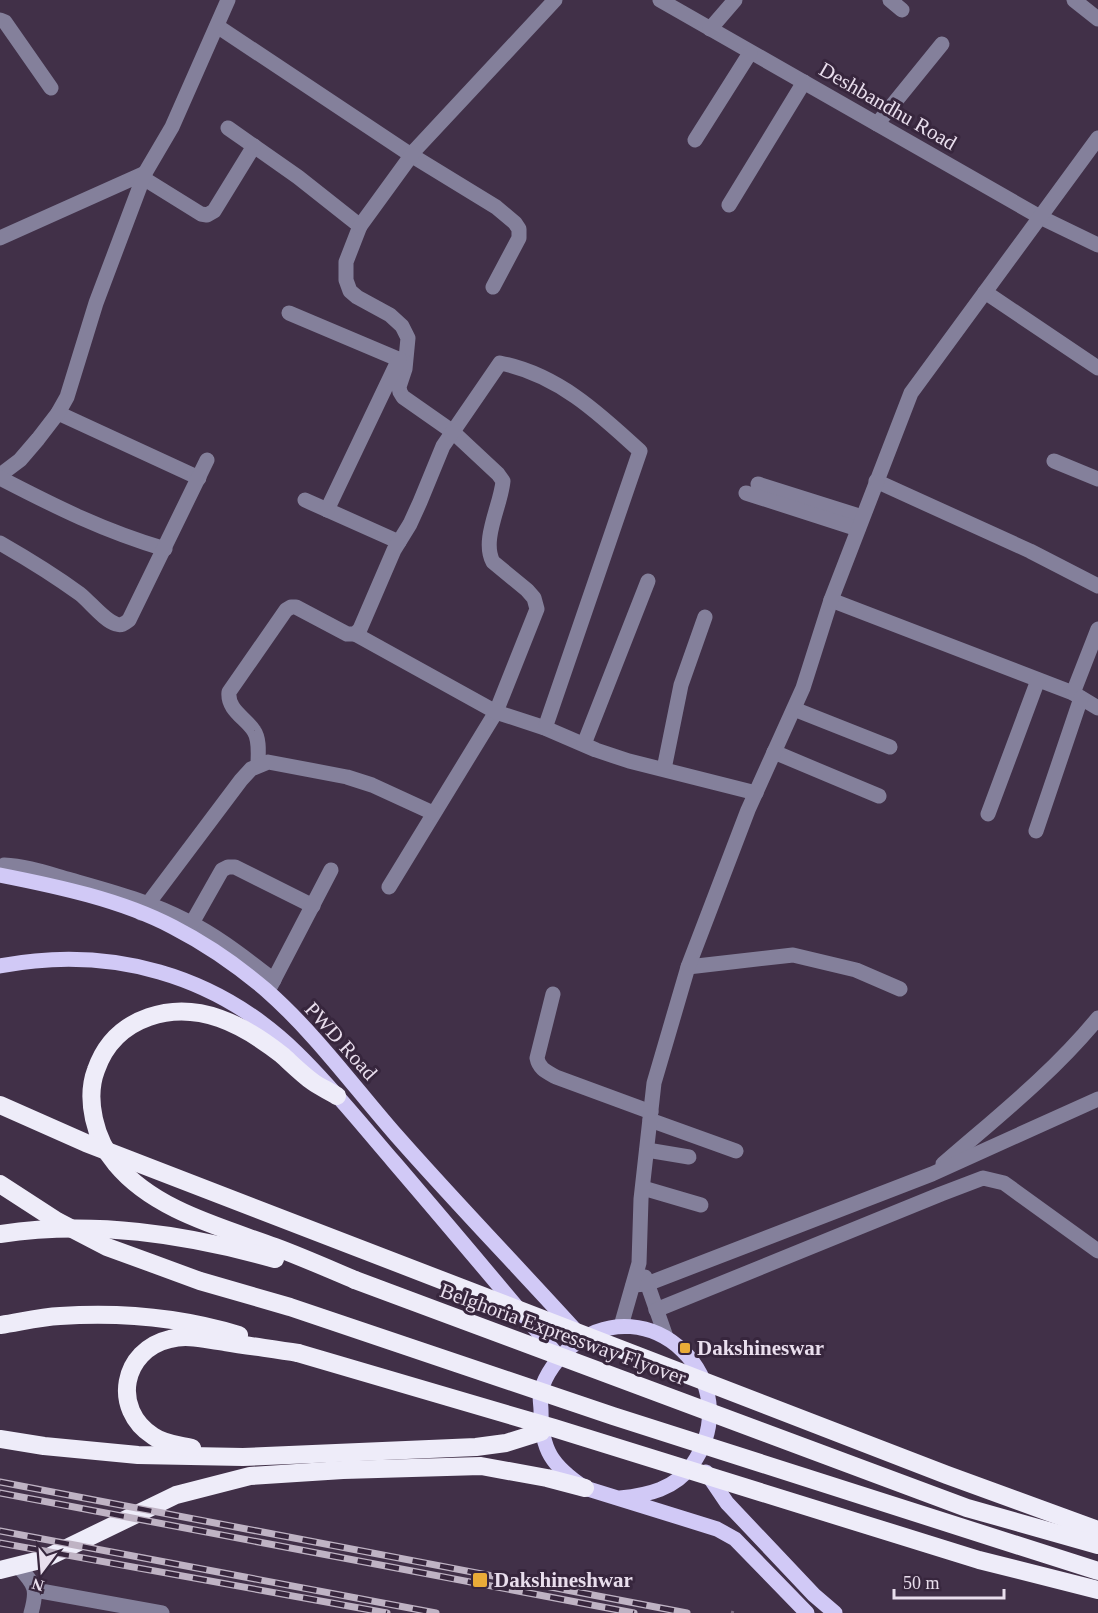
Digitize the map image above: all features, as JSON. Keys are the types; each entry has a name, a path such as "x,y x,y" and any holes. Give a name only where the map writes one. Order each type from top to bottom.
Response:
{"highway":[{"path":"337,1096 314,1082 244,1028 216,1017 184,1011 166,1012 144,1018 126,1028 115,1037 100,1060 92,1085 96,1122 104,1146 115,1163 157,1198 218,1227 306,1259 355,1280"},
{"path":"0,1105 86,1143 947,1475 1098,1530"},
{"path":"0,1184 57,1221 107,1247 200,1281 290,1307 613,1416 1098,1571"},
{"name":"Belghoria Expressway Flyover","path":"0,1234 28,1230 80,1228 139,1231 242,1249 355,1280 967,1508 1098,1545"},
{"path":"0,1325 57,1316 122,1314 218,1328 554,1428 979,1560 1098,1590"},
{"path":"243,1457 161,1441 145,1430 133,1414 127,1395 127,1385 133,1365 139,1356 161,1341 182,1337 298,1353"},
{"path":"0,1439 44,1446 138,1455 243,1457 476,1447 506,1443 541,1432"},
{"path":"0,1570 44,1559 176,1495 250,1476 343,1470 481,1466 538,1476 585,1488"}],"main road":[{"name":"PWD Road","path":"0,875 144,908 271,986 397,1137 582,1337"},
{"name":"PWD Road","path":"0,966 60,959 91,959 126,963 189,982 220,995 246,1011 297,1053 337,1096 559,1356"},
{"path":"620,1498 645,1495 668,1486 687,1471 702,1451 710,1426 710,1399 702,1374 687,1353 666,1337 644,1328 621,1326 601,1329 582,1337 559,1356 541,1392 541,1432 547,1449 557,1465 585,1488 717,1529 735,1539 807,1613"},
{"path":"702,1451 707,1475 727,1503 833,1613"}],"street":[{"path":"165,549 125,537 81,519 0,477 20,460 58,413 67,397 96,303 144,175 172,127 228,0"},
{"path":"389,887 496,712 537,609 534,598 493,562 489,554 488,544 502,495 503,481 453,432 403,397 399,387 402,360 408,338 402,326 390,315 350,291 346,280 346,262 360,226 411,155 555,0"},
{"name":"Deshbandhu Road","path":"660,0 1040,217 1098,245"},
{"path":"710,29 735,0"},
{"path":"890,0 903,10"},
{"path":"1074,0 1098,19"},
{"path":"0,20 5,22 51,88"},
{"path":"217,26 411,155 496,207 515,223 519,229 519,238 493,287"},
{"path":"877,124 942,44"},
{"path":"695,140 750,53"},
{"path":"729,205 804,82"},
{"path":"228,128 298,177 360,226"},
{"path":"621,1326 640,1284 643,1188 654,1083 688,966 756,792 803,688 831,600 911,393 1098,138"},
{"path":"144,175 201,214 207,215 214,211 254,146"},
{"path":"0,238 144,175"},
{"path":"986,292 1098,368"},
{"path":"289,313 402,360"},
{"path":"327,510 402,360"},
{"path":"355,634 360,629 399,542 410,524 443,446 500,363 564,387 598,413 640,451 545,728"},
{"path":"58,413 199,478"},
{"path":"0,543 81,595 111,622 118,625 124,624 129,620 165,549 207,460"},
{"path":"1054,461 1098,479"},
{"path":"876,481 1030,551 1098,586"},
{"path":"752,489 860,523"},
{"path":"305,500 399,542"},
{"path":"584,744 648,581"},
{"path":"831,600 1038,680 1077,696 1098,708"},
{"path":"258,765 258,745 255,733 230,704 229,692 286,610 296,607 347,634 355,634 496,712 629,760 756,792"},
{"path":"664,769 681,685 705,617"},
{"path":"1036,831 1098,629"},
{"path":"988,814 1038,680"},
{"path":"794,709 890,747"},
{"path":"774,752 879,796"},
{"path":"144,908 241,780 258,765 268,762 347,777 372,785 433,813"},
{"path":"0,868 4,865 25,868 192,923 236,951 271,986 331,870"},
{"path":"192,923 222,870 228,867 235,867 313,906"},
{"path":"688,966 793,955 856,970 900,989"},
{"path":"554,994 537,1058 538,1065 542,1069 556,1077 736,1151"},
{"path":"932,1174 1075,1047 1098,1018"},
{"path":"640,1284 932,1174 1098,1100"},
{"path":"647,1150 689,1157"},
{"path":"656,1310 983,1178 1004,1183 1098,1251"},
{"path":"643,1188 701,1205"},
{"path":"640,1284 656,1310 666,1337"},
{"path":"19,1566 35,1590 31,1613"},
{"path":"35,1590 162,1613"}],"railway":[{"path":"0,1482 687,1613"},
{"path":"0,1493 634,1613"},
{"path":"0,1531 436,1613"},
{"path":"0,1543 387,1613"}],"place":[{"name":"Dakshineswar","path":"685,1348"},
{"name":"Dakshineshwar","path":"480,1580"}]}
